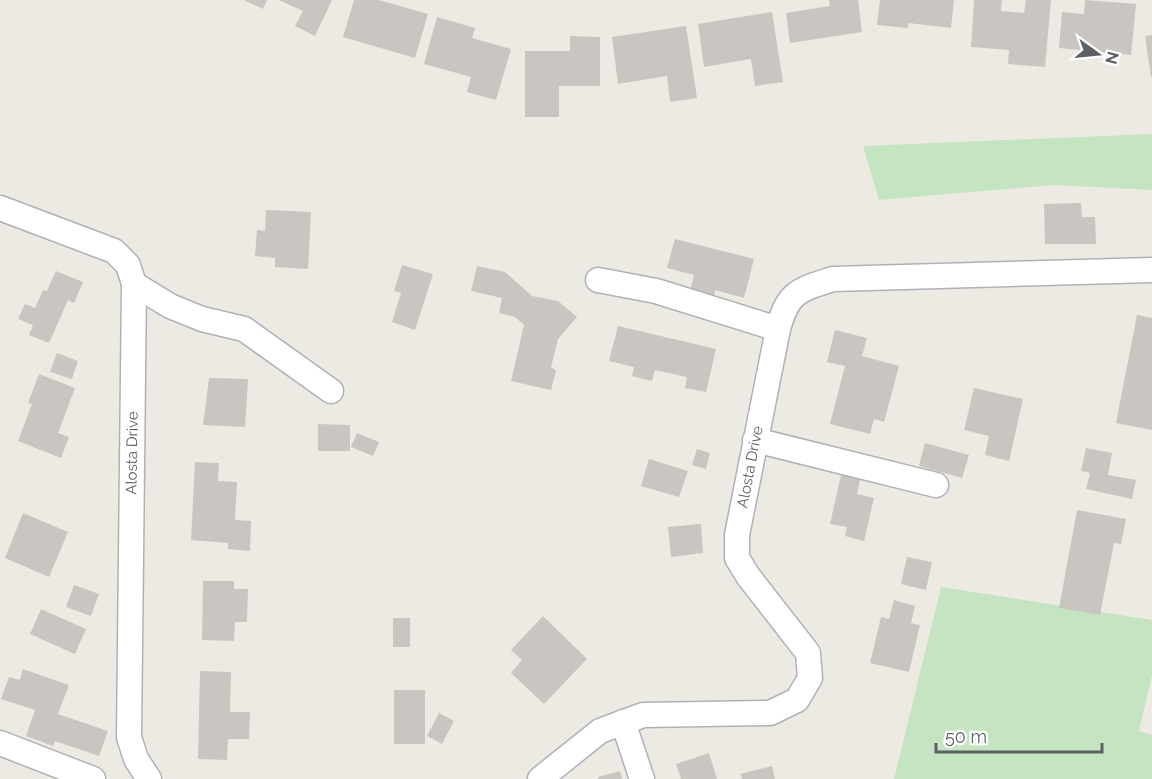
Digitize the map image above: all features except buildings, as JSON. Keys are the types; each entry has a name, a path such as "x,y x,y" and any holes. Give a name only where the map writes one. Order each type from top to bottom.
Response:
{"street":[{"name":"Alosta Drive","path":"0,208 114,251 128,265 134,284 129,737 136,759 147,778"},
{"name":"Alosta Drive","path":"540,779 600,731 624,722 643,715 770,713 797,700 810,678 808,653 748,576 737,558 737,536 778,329 783,308 795,292 833,279 1152,270"},
{"path":"598,280 656,291 778,329"},
{"path":"134,284 170,306 191,315 244,329 332,391"},
{"path":"755,440 936,485"},
{"path":"624,722 642,779"},
{"path":"0,743 93,779"}],"green space":[{"path":"1152,134 1152,190 1054,185 879,200 863,146"},
{"path":"941,587 1152,620 1152,675 1139,731 1152,735 1152,779 894,779"}]}
